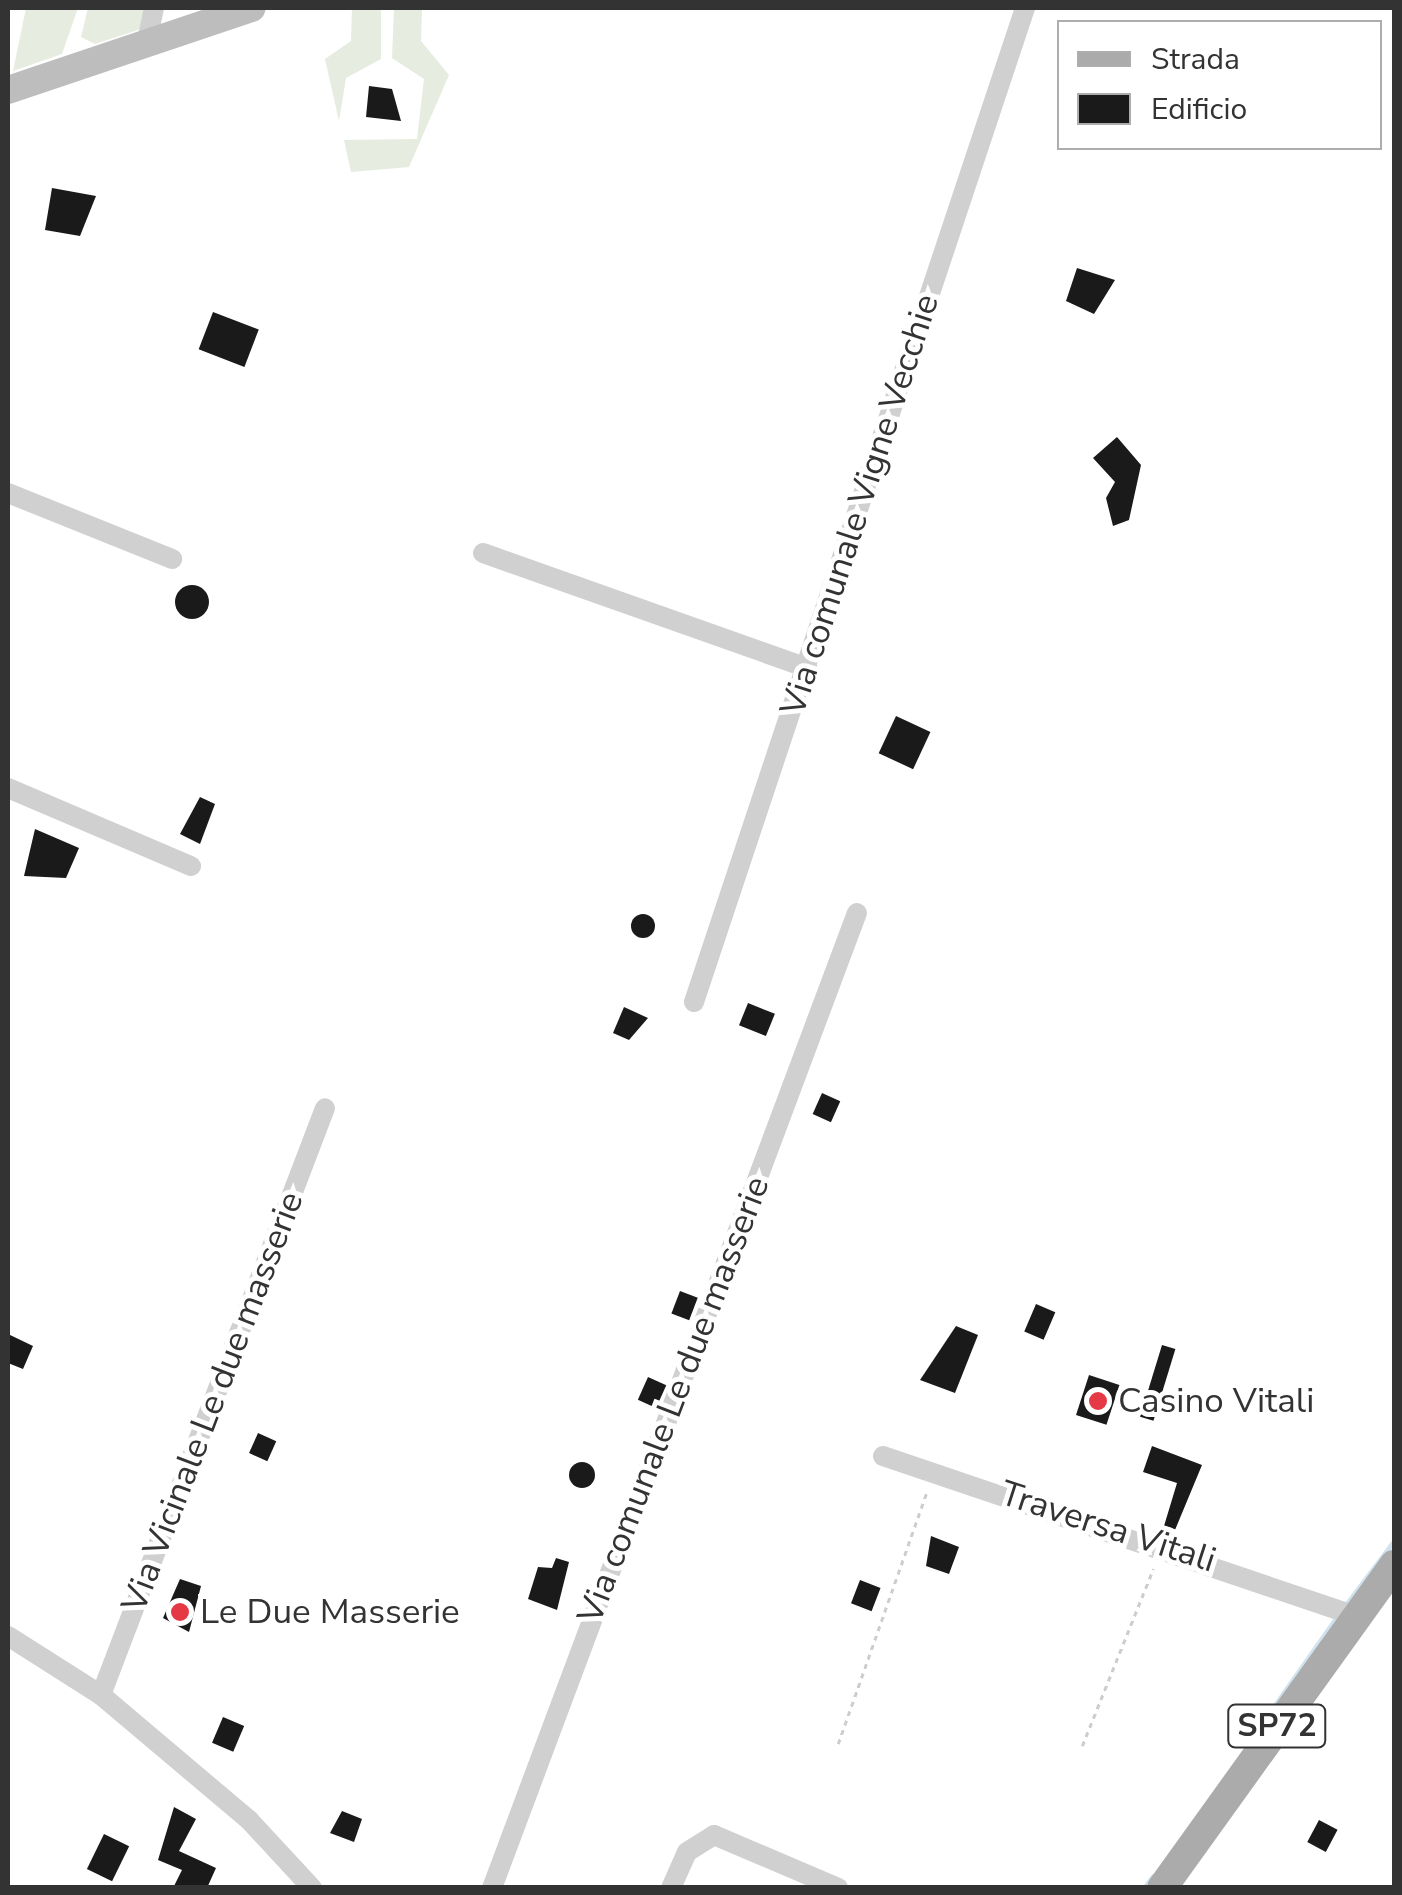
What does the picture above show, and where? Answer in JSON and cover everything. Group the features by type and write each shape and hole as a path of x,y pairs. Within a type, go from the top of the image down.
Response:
{"main road":[{"path":"8,90 252,8"},
{"name":"SP72","path":"1162,1888 1343,1609 1394,1565"}],"street":[{"path":"147,41 154,8"},
{"name":"Via comunale Vigne Vecchie","path":"694,1002 1025,8"},
{"path":"8,493 172,559"},
{"path":"483,553 807,668"},
{"path":"8,788 190,866"},
{"name":"Via comunale Le due masserie","path":"492,1888 856,913"},
{"name":"Via Vicinale Le due masserie","path":"101,1695 326,1108"},
{"name":"Traversa Vitali","path":"883,1456 1162,1544 1343,1609"},
{"path":"8,1636 101,1695 250,1820 312,1888"},
{"path":"670,1888 687,1852 714,1835 838,1888"}],"path":[{"path":"838,1744 934,1470"},
{"path":"1082,1746 1162,1544"}],"shaded area":[{"path":"26,8 78,8 62,54 13,71"},
{"path":"88,8 146,8 141,29 95,44 81,37"},
{"path":"352,8 381,8 381,59 346,78 339,121 325,59 351,41"},
{"path":"394,8 422,8 421,41 449,75 409,167 351,172 344,140 417,139 424,79 392,58"}],"building":[{"path":"369,86 392,89 401,121 366,117"},
{"path":"52,188 96,196 80,236 45,230"},
{"path":"1077,268 1115,280 1094,314 1066,301"},
{"path":"213,312 259,330 244,367 199,349"},
{"path":"1117,437 1141,465 1129,520 1113,526 1106,498 1115,482 1093,458"},
{"path":"192,585 204,590 209,602 204,614 192,619 180,614 175,602 180,590"},
{"path":"896,716 930,732 913,769 879,753"},
{"path":"200,797 215,804 200,844 180,834"},
{"path":"35,829 79,848 66,878 24,876"},
{"path":"643,914 655,926 643,938 631,926"},
{"path":"748,1003 775,1014 766,1036 739,1025"},
{"path":"624,1007 648,1018 629,1040 613,1033"},
{"path":"822,1093 840,1101 831,1122 813,1114"},
{"path":"680,1291 698,1298 689,1320 671,1313"},
{"path":"1036,1304 1055,1312 1044,1340 1024,1332"},
{"path":"956,1326 978,1335 955,1393 920,1380"},
{"path":"8,1334 33,1346 23,1369 8,1363"},
{"path":"1162,1345 1175,1349 1153,1421 1140,1417"},
{"name":"Casino Vitali","path":"1089,1375 1119,1385 1106,1425 1076,1415"},
{"path":"648,1377 666,1385 656,1408 638,1400"},
{"path":"258,1433 276,1441 267,1461 249,1453"},
{"path":"1152,1446 1202,1465 1175,1530 1164,1526 1177,1483 1143,1472"},
{"path":"582,1462 591,1466 595,1475 591,1484 582,1488 573,1484 569,1475 573,1466"},
{"path":"931,1536 959,1547 949,1574 926,1566"},
{"path":"556,1558 569,1562 557,1610 528,1599 538,1567 552,1568"},
{"name":"Le Due Masserie","path":"180,1579 201,1586 189,1632 163,1618"},
{"path":"860,1580 881,1588 872,1611 851,1603"},
{"path":"223,1717 244,1726 233,1752 212,1743"},
{"path":"174,1807 196,1819 179,1851 216,1868 207,1888 173,1888 182,1870 158,1860"},
{"path":"342,1811 362,1819 354,1842 330,1833"},
{"path":"1319,1820 1338,1830 1326,1852 1307,1842"},
{"path":"104,1834 129,1846 112,1881 87,1869"}],"waterway":[{"path":"1345,1606 1394,1541"},
{"path":"1273,1708 1338,1615"},
{"path":"1144,1888 1153,1876"}],"place":[{"name":"Casino Vitali","path":"1098,1401"},
{"name":"Le Due Masserie","path":"180,1612"}]}
